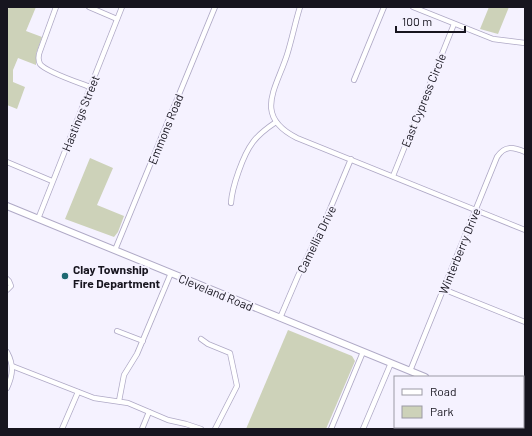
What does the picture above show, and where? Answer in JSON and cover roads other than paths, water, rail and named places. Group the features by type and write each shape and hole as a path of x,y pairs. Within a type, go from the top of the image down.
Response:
{"main road":[{"name":"Cleveland Road","path":"7,206 422,376"}],"street":[{"path":"56,7 38,60 48,70 90,87"},
{"path":"89,7 117,19"},
{"name":"Hastings Street","path":"38,219 122,7"},
{"name":"Emmons Road","path":"115,250 215,7"},
{"path":"300,7 290,45 271,97 272,114 276,122 289,134 525,230"},
{"path":"354,80 384,7"},
{"path":"413,7 493,39 525,43"},
{"name":"East Cypress Circle","path":"392,176 454,24"},
{"path":"231,203 234,185 249,148 258,136 276,122"},
{"name":"Winterberry Drive","path":"410,371 500,153 511,147 525,152"},
{"name":"Camellia Drive","path":"280,318 298,276 328,214 351,159"},
{"path":"7,162 52,181"},
{"path":"119,401 124,376 143,341 171,274"},
{"path":"7,279 11,286 7,290"},
{"path":"443,289 525,322"},
{"path":"117,331 143,341"},
{"path":"201,339 208,344 230,353 237,386 215,429"},
{"path":"7,352 12,366 12,376 7,388"},
{"path":"331,429 363,352"},
{"path":"363,429 391,363"},
{"path":"12,366 94,398 119,401 168,420 195,426 201,429"},
{"path":"62,429 78,392"},
{"path":"142,429 149,412"}],"place":[{"name":"Clay Township Fire Department","path":"65,276"}]}
